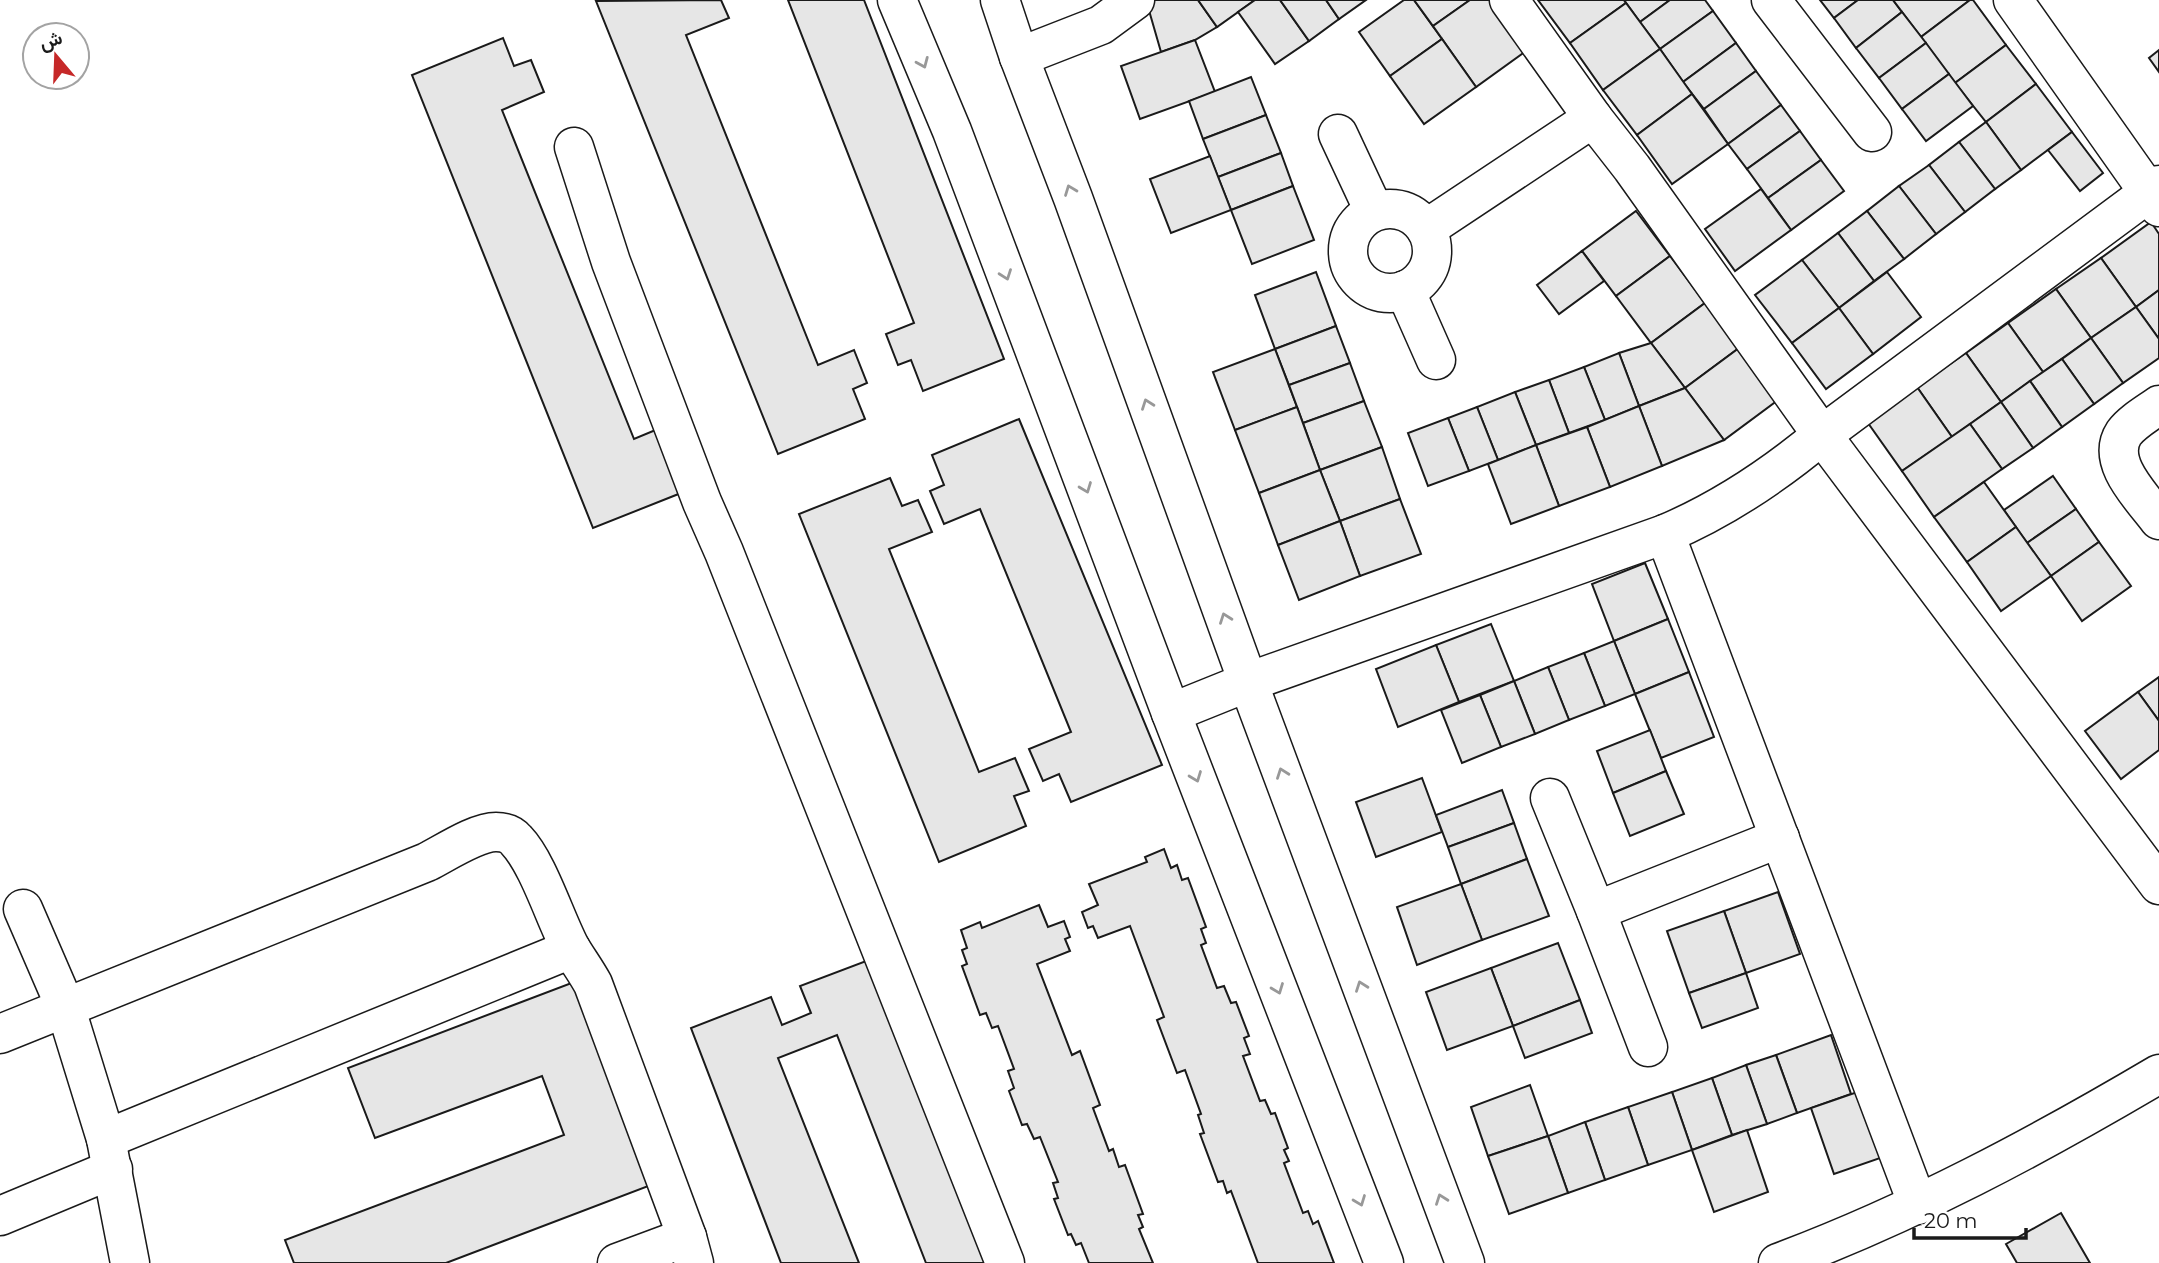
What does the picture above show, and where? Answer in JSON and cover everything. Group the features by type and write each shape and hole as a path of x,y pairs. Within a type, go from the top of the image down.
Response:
{"street":[{"path":"897,0 952,131 1171,713 1384,1263"},
{"path":"1000,0 1018,57 1073,198 1248,682 1465,1263"},
{"path":"1018,57 1101,25 1135,0"},
{"path":"1509,0 1822,435 2159,885"},
{"path":"1771,0 1872,132"},
{"path":"1171,713 1248,682 1665,534 1704,517 1754,487 2155,195 2013,0"},
{"path":"1426,229 1593,118"},
{"path":"1338,134 1374,212"},
{"path":"574,147 611,262 702,502 1005,1263"},
{"path":"1389,208 1416,218 1426,229 1432,257 1427,271 1418,283 1391,293 1376,291 1363,284 1353,273 1348,259 1348,245 1352,231 1362,219 1389,208"},
{"path":"1405,290 1436,360"},
{"path":"2159,405 2125,432 2118,455 2121,468 2159,520"},
{"path":"1665,534 1918,1205"},
{"path":"1550,799 1648,1047"},
{"path":"0,1034 427,862 477,836 496,832 509,834 528,856 571,949 593,984 690,1250 617,1263"},
{"path":"1596,911 1780,838"},
{"path":"23,909 65,1006 109,1154 130,1263"},
{"path":"0,1216 109,1154 571,949"},
{"path":"1788,1261 1918,1205 1979,1175 2159,1074"}],"building":[{"path":"721,0 729,18 686,35 818,365 854,350 867,383 853,389 865,419 778,454 596,1"},
{"path":"788,0 864,0 1004,359 923,391 911,360 898,365 886,334 914,323"},
{"path":"1146,0 1198,0 1217,27 1195,40 1161,52"},
{"path":"1198,0 1255,0 1217,27"},
{"path":"1255,0 1280,0 1309,41 1275,64 1238,12"},
{"path":"1280,0 1326,0 1339,19 1309,41"},
{"path":"1326,0 1366,0 1339,19"},
{"path":"1404,0 1414,0 1442,39 1390,76 1359,32"},
{"path":"1414,0 1470,0 1433,26"},
{"path":"1470,0 1490,0 1526,51 1476,87 1433,26"},
{"path":"1538,0 1624,0 1626,3 1570,43"},
{"path":"1624,0 1670,0 1640,22"},
{"path":"1670,0 1705,0 1713,11 1660,49 1640,22"},
{"path":"1820,0 1858,0 1834,18"},
{"path":"1858,0 1893,0 1902,12 1856,48 1834,18"},
{"path":"1893,0 1970,0 1921,37"},
{"path":"1973,0 2006,45 1955,83 1921,37"},
{"path":"1626,3 1660,49 1603,90 1570,43"},
{"path":"1713,11 1736,43 1683,82 1660,49"},
{"path":"1902,12 1926,43 1879,78 1856,48"},
{"path":"503,38 514,66 531,60 544,92 502,110 634,439 670,424 681,493 593,528 412,75"},
{"path":"1442,39 1476,87 1424,124 1390,76"},
{"path":"1195,40 1215,92 1140,119 1121,66"},
{"path":"1736,43 1756,71 1704,109 1683,82"},
{"path":"1926,43 1949,74 1902,109 1879,78"},
{"path":"2006,45 2036,84 1986,122 1955,83"},
{"path":"1660,49 1692,94 1637,135 1603,90"},
{"path":"2159,50 2159,72 2149,58"},
{"path":"1756,71 1781,105 1728,144 1704,109"},
{"path":"1949,74 1973,106 1926,141 1902,109"},
{"path":"1251,77 1266,115 1203,139 1189,101"},
{"path":"2036,84 2072,132 2021,170 1986,122"},
{"path":"1692,94 1728,144 1672,184 1637,135"},
{"path":"1781,105 1800,131 1747,169 1728,144"},
{"path":"1266,115 1281,153 1218,177 1203,139"},
{"path":"1986,122 2021,170 1995,189 1959,142"},
{"path":"1800,131 1821,160 1768,198 1747,169"},
{"path":"2072,132 2103,173 2080,191 2048,150"},
{"path":"1959,142 1995,189 1965,212 1929,165"},
{"path":"1281,153 1293,186 1231,210 1218,177"},
{"path":"1210,156 1231,210 1171,233 1150,179"},
{"path":"1821,160 1844,191 1791,230 1768,198"},
{"path":"1929,165 1965,212 1936,234 1899,186"},
{"path":"1293,186 1314,240 1252,264 1231,210"},
{"path":"1899,186 1936,234 1904,259 1867,211"},
{"path":"1761,189 1791,230 1735,271 1705,229"},
{"path":"1636,211 1670,256 1616,296 1582,251"},
{"path":"1867,211 1904,259 1874,281 1838,233"},
{"path":"2151,222 2159,234 2159,290 2136,307 2101,258"},
{"path":"1838,233 1874,281 1839,308 1802,260"},
{"path":"1582,251 1604,281 1559,314 1537,285"},
{"path":"1670,256 1705,303 1651,343 1616,296"},
{"path":"2101,258 2136,307 2091,338 2056,289"},
{"path":"1802,260 1839,308 1792,343 1755,295"},
{"path":"1316,272 1336,326 1275,349 1255,295"},
{"path":"1887,272 1921,317 1873,354 1839,308"},
{"path":"2056,289 2091,338 2043,372 2008,323"},
{"path":"2159,290 2159,339 2136,307"},
{"path":"1705,303 1739,348 1685,388 1651,343"},
{"path":"2136,307 2159,339 2159,358 2123,383 2091,338"},
{"path":"1839,308 1873,354 1826,389 1792,343"},
{"path":"2008,323 2043,372 2001,402 1966,353"},
{"path":"1336,326 1350,363 1289,385 1275,349"},
{"path":"2091,338 2123,383 2094,404 2062,359"},
{"path":"1651,343 1685,388 1639,406 1619,353"},
{"path":"1739,348 1778,400 1724,440 1685,388"},
{"path":"1275,349 1297,407 1235,430 1213,372"},
{"path":"1619,353 1639,406 1605,420 1584,367"},
{"path":"1966,353 2001,402 1952,437 1917,387"},
{"path":"2062,359 2094,404 2062,427 2030,381"},
{"path":"1350,363 1364,401 1303,423 1289,385"},
{"path":"1584,367 1605,420 1569,433 1549,380"},
{"path":"1549,380 1569,433 1536,445 1515,392"},
{"path":"2030,381 2062,427 2033,448 2001,402"},
{"path":"1917,387 1952,437 1902,471 1868,423"},
{"path":"1685,388 1724,440 1662,466 1639,406"},
{"path":"1515,392 1536,445 1498,460 1477,407"},
{"path":"1364,401 1382,447 1320,470 1303,423"},
{"path":"2001,402 2033,448 2002,469 1970,424"},
{"path":"1639,406 1662,466 1610,487 1587,427"},
{"path":"1297,407 1320,470 1259,493 1235,430"},
{"path":"1477,407 1498,460 1469,471 1448,418"},
{"path":"1448,418 1469,471 1428,486 1408,433"},
{"path":"1019,419 1162,765 1071,802 1059,774 1043,781 1029,749 1071,732 980,509 944,524 930,491 944,485 932,455"},
{"path":"1970,424 2002,469 1934,517 1902,471"},
{"path":"1587,427 1610,487 1559,506 1536,445"},
{"path":"1536,445 1559,506 1511,524 1488,464"},
{"path":"1382,447 1400,499 1340,521 1320,470"},
{"path":"1320,470 1340,521 1278,545 1259,493"},
{"path":"2053,476 2076,509 2027,543 2004,510"},
{"path":"890,478 902,506 918,500 932,532 889,549 979,772 1015,758 1029,791 1014,796 1026,826 939,862 799,514"},
{"path":"1984,482 2016,527 1967,562 1934,517"},
{"path":"1400,499 1421,554 1360,576 1340,521"},
{"path":"2076,509 2099,542 2051,576 2027,543"},
{"path":"1340,521 1360,576 1299,600 1278,545"},
{"path":"2016,527 2051,576 2001,611 1967,562"},
{"path":"2099,542 2131,586 2082,621 2051,576"},
{"path":"1645,563 1668,619 1614,641 1592,584"},
{"path":"1668,619 1689,672 1635,694 1614,641"},
{"path":"1491,624 1514,681 1459,702 1436,645"},
{"path":"1614,641 1635,694 1605,706 1584,653"},
{"path":"1436,645 1459,702 1398,727 1376,669"},
{"path":"1584,653 1605,706 1569,720 1548,667"},
{"path":"1548,667 1569,720 1535,734 1514,681"},
{"path":"1689,672 1714,737 1661,758 1635,694"},
{"path":"2159,677 2159,721 2138,692"},
{"path":"1514,681 1535,734 1501,747 1480,695"},
{"path":"2138,692 2159,721 2159,750 2121,779 2085,731"},
{"path":"1480,695 1501,747 1462,763 1441,710"},
{"path":"1650,730 1666,771 1613,793 1597,751"},
{"path":"1666,771 1684,814 1630,836 1613,793"},
{"path":"1422,778 1442,832 1376,857 1356,802"},
{"path":"1502,790 1514,823 1448,847 1436,815"},
{"path":"1514,823 1527,859 1461,884 1448,847"},
{"path":"1164,849 1171,868 1177,865 1182,880 1188,878 1206,927 1201,929 1206,943 1201,945 1217,988 1224,986 1231,1003 1236,1002 1249,1036 1244,1038 1250,1054 1243,1056 1260,1101 1265,1100 1271,1114 1275,1113 1288,1148 1284,1150 1289,1161 1284,1163 1303,1213 1308,1211 1313,1224 1318,1221 1334,1263 1258,1263 1231,1191 1227,1193 1223,1181 1218,1182 1200,1134 1204,1133 1198,1115 1201,1114 1185,1070 1177,1073 1157,1020 1164,1017 1130,926 1098,938 1093,926 1088,928 1082,912 1098,905 1089,884 1147,862 1145,857"},
{"path":"1527,859 1549,916 1482,940 1461,884"},
{"path":"1461,884 1482,940 1417,965 1397,907"},
{"path":"1778,892 1800,954 1746,973 1724,911"},
{"path":"1039,905 1048,927 1064,921 1070,937 1065,939 1070,951 1037,964 1072,1055 1080,1051 1100,1105 1093,1108 1109,1151 1113,1149 1119,1167 1125,1165 1143,1214 1138,1215 1143,1227 1139,1229 1153,1263 1089,1263 1081,1243 1076,1245 1071,1234 1068,1235 1054,1199 1058,1198 1053,1183 1058,1182 1040,1137 1034,1139 1027,1124 1022,1125 1009,1091 1014,1088 1008,1071 1014,1069 998,1026 992,1028 986,1013 980,1015 962,966 967,964 962,950 967,948 961,930 980,922 982,928"},
{"path":"1724,911 1746,973 1689,993 1667,931"},
{"path":"1558,943 1580,1000 1513,1026 1491,968"},
{"path":"882,955 1001,1263 926,1263 837,1035 778,1058 859,1263 781,1263 691,1028 771,997 782,1025 811,1013 800,986"},
{"path":"1491,968 1513,1026 1447,1050 1426,992"},
{"path":"1746,973 1758,1008 1702,1028 1689,993"},
{"path":"582,979 659,1182 446,1263 294,1263 285,1240 564,1135 542,1076 375,1138 348,1068"},
{"path":"1580,1000 1592,1033 1525,1058 1513,1026"},
{"path":"1831,1035 1851,1094 1797,1113 1776,1055"},
{"path":"1776,1055 1797,1113 1767,1124 1746,1065"},
{"path":"1746,1065 1767,1124 1732,1135 1712,1078"},
{"path":"1712,1078 1732,1135 1692,1150 1672,1092"},
{"path":"1530,1085 1548,1136 1488,1156 1471,1107"},
{"path":"1866,1089 1889,1155 1834,1174 1811,1108"},
{"path":"1672,1092 1692,1150 1648,1165 1628,1107"},
{"path":"1628,1107 1648,1165 1605,1180 1585,1122"},
{"path":"1585,1122 1605,1180 1568,1193 1548,1136"},
{"path":"1747,1130 1768,1192 1714,1212 1692,1150"},
{"path":"1548,1136 1568,1193 1509,1214 1488,1156"},
{"path":"2061,1213 2090,1263 2017,1263 2006,1244"}]}
